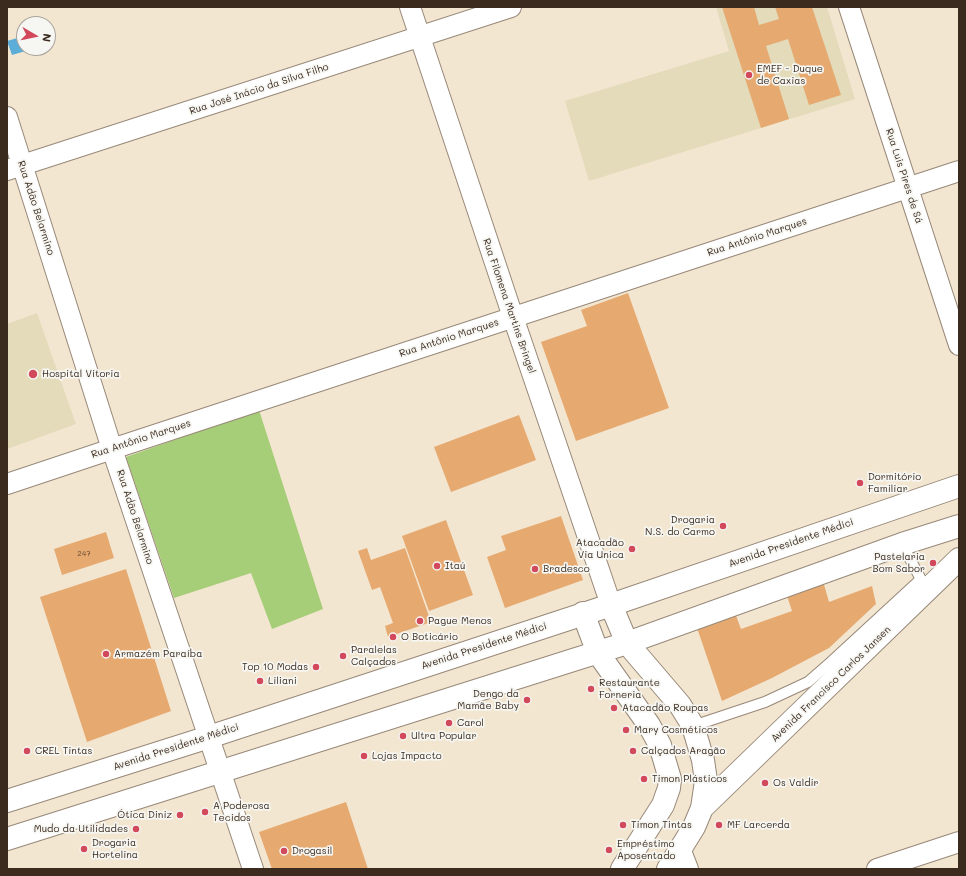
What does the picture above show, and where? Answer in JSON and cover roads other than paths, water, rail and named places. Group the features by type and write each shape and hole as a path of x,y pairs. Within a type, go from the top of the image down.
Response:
{"main road":[{"name":"Avenida Presidente Médici","path":"7,801 209,737 611,605 959,486"},
{"path":"7,839 627,643 902,544 959,526"},
{"name":"Avenida Francisco Carlos Jansen","path":"702,808 923,584 959,559"},
{"path":"611,605 627,643 680,705 693,726"},
{"path":"583,613 598,652 649,725 660,745 670,779 669,788 663,805 622,869"},
{"name":"Avenida Francisco Carlos Jansen","path":"668,869 684,860 694,827 702,808 706,781 703,760 693,726"}],"street":[{"name":"Rua Filomena Martins Bringel","path":"410,7 611,605"},
{"name":"Rua José Inácio da Silva Filho","path":"14,167 511,7"},
{"name":"Rua Luis Pires de Sá","path":"849,7 959,345"},
{"name":"Rua Adão Belarmino","path":"7,117 14,167 112,449 253,869"},
{"name":"Rua Antônio Marques","path":"7,484 959,170"},
{"path":"877,869 959,842"}],"lane":[{"path":"693,726 764,702 808,682 923,584 902,544"}],"water":[{"path":"16,38 16,54 12,55 7,41"}],"place":[{"name":"EMEF - Duque de Caxias","path":"749,75"},
{"name":"Hospital Vitoria","path":"33,374"},
{"name":"Dormitório Familiar","path":"860,483"},
{"name":"Drogaria N.S. do Carmo","path":"723,526"},
{"name":"Atacadão Via Unica","path":"632,549"},
{"name":"Pastelaria Bom Sabor","path":"933,563"},
{"name":"Itaú","path":"437,566"},
{"name":"Bradesco","path":"535,569"},
{"name":"Pague Menos","path":"420,621"},
{"name":"O Boticário","path":"393,637"},
{"name":"Armazém Paraíba","path":"106,654"},
{"name":"Paralelas Calçados","path":"343,656"},
{"name":"Top 10 Modas","path":"316,667"},
{"name":"Liliani","path":"260,681"},
{"name":"Restaurante Forneria","path":"591,689"},
{"name":"Dengo da Mamãe Baby","path":"527,700"},
{"name":"Atacadão Roupas","path":"614,708"},
{"name":"Carol","path":"449,723"},
{"name":"Mary Cosméticos","path":"626,730"},
{"name":"Ultra Popular","path":"403,736"},
{"name":"CREL Tintas","path":"27,751"},
{"name":"Calçados Aragão","path":"633,751"},
{"name":"Lojas Impacto","path":"364,756"},
{"name":"Timon Plásticos","path":"644,779"},
{"name":"Os Valdir","path":"765,783"},
{"name":"A Poderosa Tecidos","path":"205,812"},
{"name":"Ótica Diniz","path":"180,815"},
{"name":"Timon Tintas","path":"623,825"},
{"name":"MF Larcerda","path":"719,825"},
{"name":"Mudo da Utilidades","path":"136,829"},
{"name":"Drogaria Hortelina","path":"84,849"},
{"name":"Empréstimo Aposentado","path":"609,850"},
{"name":"Drogasil","path":"284,851"}]}
